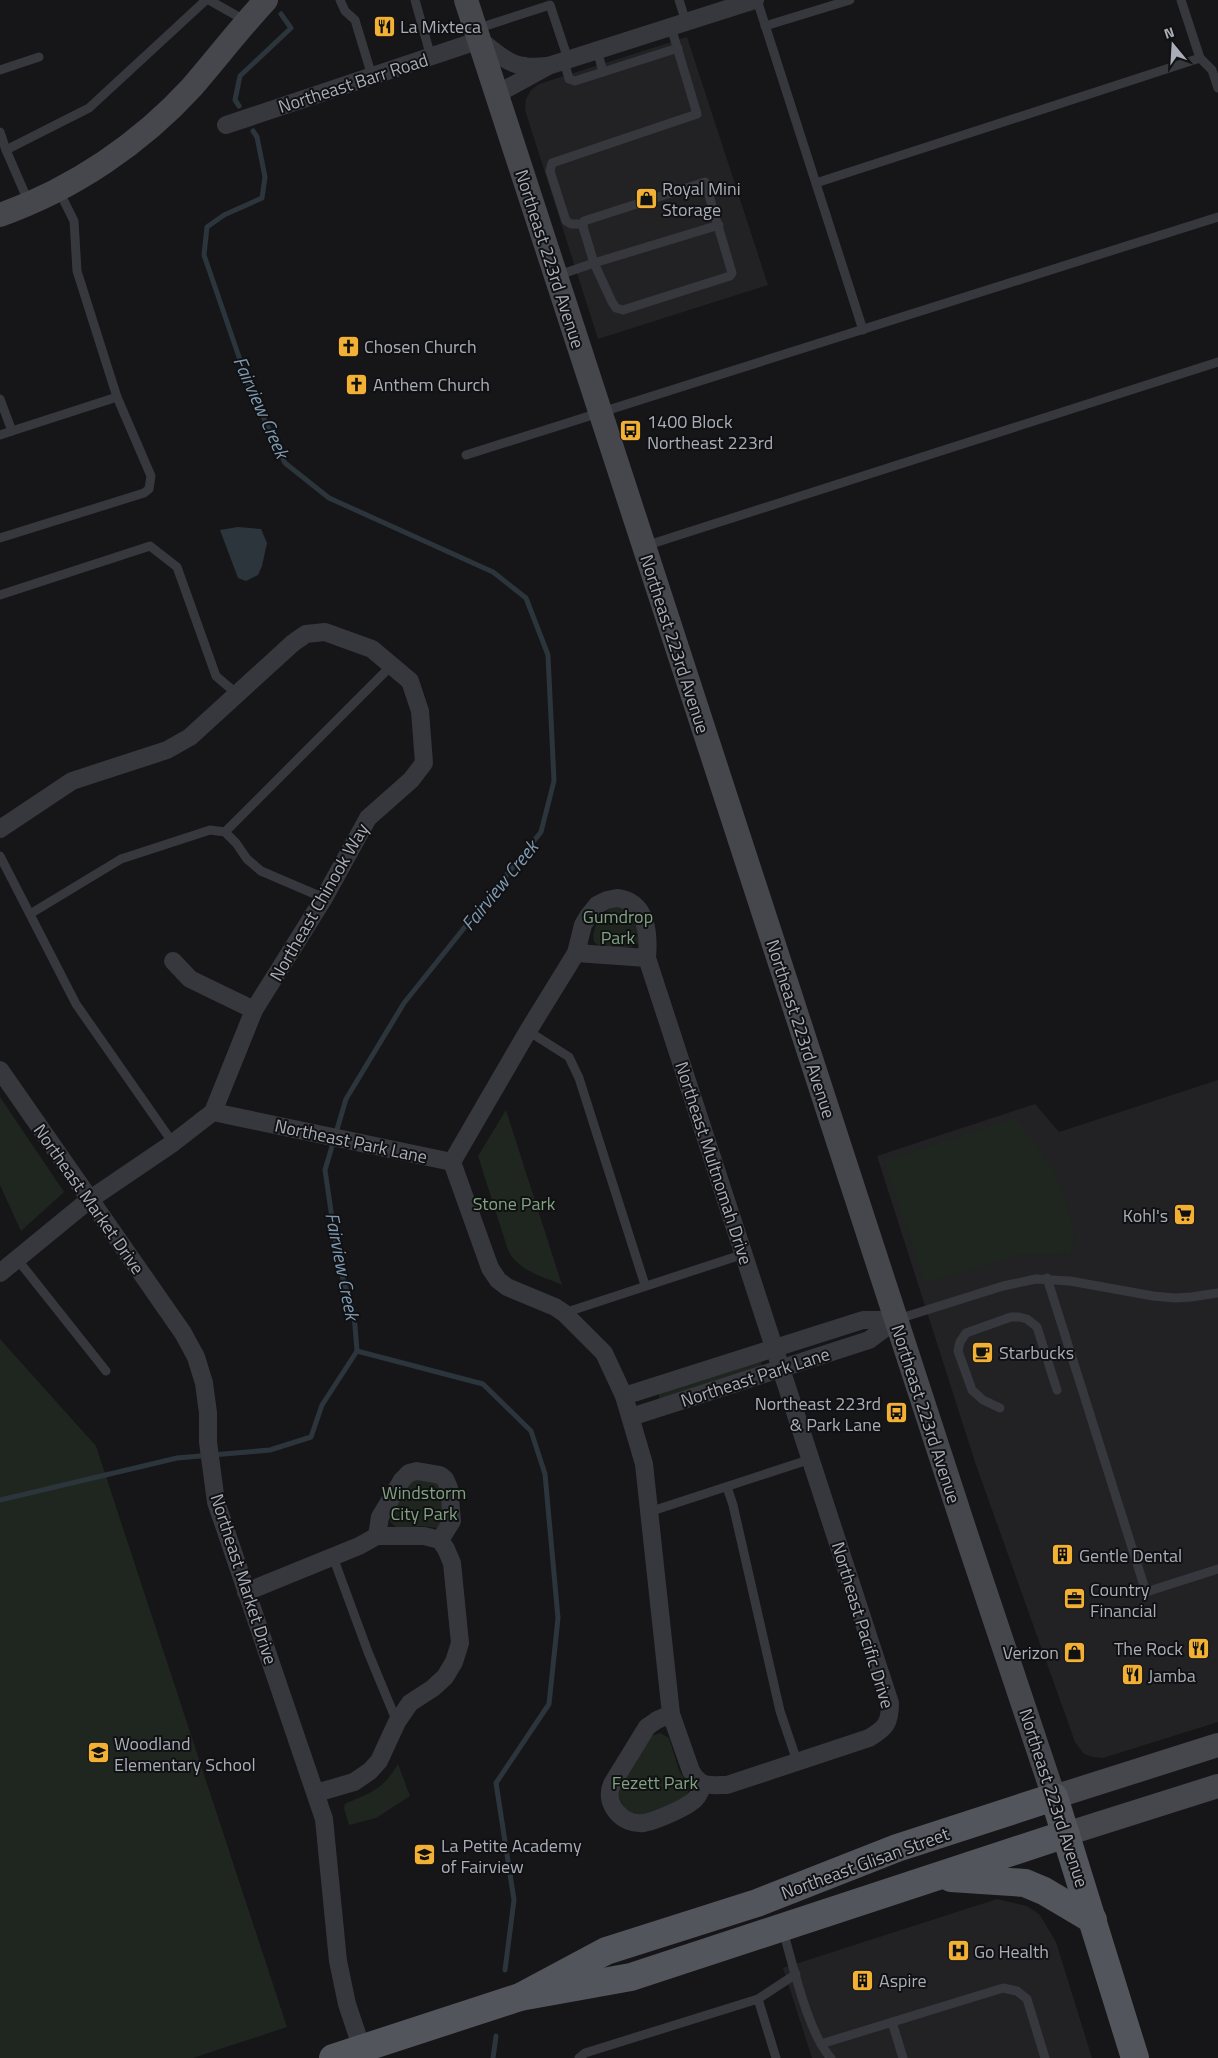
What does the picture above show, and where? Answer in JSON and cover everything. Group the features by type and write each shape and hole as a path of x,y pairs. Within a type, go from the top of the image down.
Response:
{"main road":[{"path":"0,215 30,204 58,190 108,160 162,116 191,88 246,21 266,0"},
{"name":"Northeast 223rd Avenue","path":"466,0 896,1320 1054,1797 1135,2058"},
{"name":"Northeast Glisan Street","path":"332,2058 364,2055 520,1997 606,1951 757,1903 896,1848 1218,1745"},
{"name":"Northeast Glisan Street","path":"520,1997 631,1977 781,1926 1218,1786"},
{"path":"932,1877 1013,1880 1025,1883 1044,1891 1093,1920"}],"street":[{"path":"496,94 560,62 756,0"},
{"name":"Northeast Barr Road","path":"226,125 431,57 478,35"},
{"path":"478,35 500,56 516,64 524,66 560,62"},
{"name":"Northeast Chinook Way","path":"0,829 72,781 168,750 190,737 293,643 306,634 325,632 372,649 410,681 420,711 424,763 411,780 368,818 324,898 254,1010 214,1112"},
{"name":"Northeast Multnomah Drive","path":"452,1162 576,953 583,925 589,914 597,905 607,900 617,898 630,901 639,909 649,941 647,958 782,1367"},
{"path":"576,953 647,958"},
{"path":"173,960 190,979 254,1010"},
{"name":"Northeast Market Drive","path":"0,1070 183,1333 196,1357 204,1383 208,1413 208,1442 216,1502 324,1819 338,1960 347,2004 364,2055"},
{"path":"0,1273 90,1200 173,1143 214,1112"},
{"name":"Northeast Park Lane","path":"214,1112 452,1162 490,1268 498,1280 507,1287 555,1307 564,1313 604,1353 624,1396 631,1417 869,1340 896,1320"},
{"name":"Northeast Park Lane","path":"624,1396 863,1320 896,1320"},
{"name":"Northeast Pacific Drive","path":"703,1785 727,1785 869,1738 883,1730 890,1717 890,1703 782,1367"},
{"path":"631,1417 644,1464 671,1714 690,1771 695,1779 703,1785 696,1798 685,1807 644,1823 632,1822 614,1810 609,1801 609,1792 647,1727 656,1720 671,1714"},
{"path":"377,1536 380,1516 402,1480 409,1473 417,1471 440,1475 445,1479 449,1488 452,1521 440,1540"},
{"path":"246,1592 333,1557 377,1536 424,1536 440,1540 452,1562 460,1643 454,1662 445,1677 433,1688 410,1702 397,1722 379,1761 370,1771 354,1782 316,1793"}],"lane":[{"path":"6,150 89,108 207,0 246,21"},
{"path":"340,0 345,11 355,20 372,76"},
{"path":"415,0 431,57"},
{"path":"583,224 571,224 566,221 550,171 552,163 697,114 678,48 679,0"},
{"path":"756,0 863,330"},
{"path":"766,26 850,0"},
{"path":"1181,0 1200,58 1212,70 1218,88"},
{"path":"478,35 551,2 560,62 572,81 678,48"},
{"path":"597,50 603,72"},
{"path":"0,70 39,57"},
{"path":"816,183 1200,58"},
{"path":"0,132 10,161 30,204"},
{"path":"0,164 10,161"},
{"path":"701,182 706,184 733,270 730,276 623,310 616,308 594,263 583,224 587,219 701,182"},
{"path":"0,538 144,494 149,489 151,476 117,397 76,271 74,221 58,190"},
{"path":"466,455 1218,217"},
{"path":"555,276 719,225"},
{"path":"643,546 1218,362"},
{"path":"0,434 117,397"},
{"path":"0,399 12,431"},
{"path":"0,595 150,546 178,567 216,676 237,694"},
{"path":"225,832 392,665"},
{"path":"30,914 120,859 210,830 225,832 261,871 324,898"},
{"path":"0,856 76,1004 173,1143"},
{"path":"528,1031 569,1057 579,1078 645,1285"},
{"path":"564,1313 744,1254"},
{"path":"17,1258 106,1371"},
{"path":"1047,1278 1146,1592 1218,1569"},
{"name":"Northeast Park Lane","path":"896,1320 1017,1282 1047,1278 1168,1297 1192,1297 1218,1293"},
{"path":"1000,1408 983,1400 972,1390 958,1351 960,1342 966,1333 1011,1317 1027,1319 1036,1327 1057,1390"},
{"path":"650,1512 811,1459"},
{"path":"727,1486 780,1711 797,1761"},
{"path":"333,1557 368,1652 397,1722"},
{"path":"781,1926 804,2003 821,2044 831,2058"},
{"path":"579,2058 585,2053 758,1999 796,1974"},
{"path":"821,2044 1003,1988 1017,1991 1027,1998 1045,2058"},
{"path":"758,1999 776,2058"},
{"path":"892,2022 903,2058"}],"shaded area":[{"name":"Royal Mini Storage","path":"687,37 768,285 598,339 525,110 526,99 531,90 539,84"},
{"path":"238,527 261,529 267,543 258,575 246,581 238,578 220,530"},
{"path":"1218,1080 1218,1722 1103,1758 1093,1757 1084,1754 1075,1742 976,1465 877,1156 1035,1104 1059,1132"},
{"path":"997,1899 1027,1906 1040,1915 1056,1942 1092,2058 812,2058 783,1968"}],"green space":[{"name":"Gumdrop Park","path":"614,907 627,908 633,912 641,942 637,945 625,948 610,948 594,942 595,927 605,912"},
{"path":"0,1097 64,1192 21,1231 0,1185"},
{"name":"Stone Park","path":"506,1110 562,1285 524,1268 512,1257 508,1250 478,1156"},
{"path":"1015,1118 1044,1155 1054,1172 1064,1197 1075,1237 1070,1255 1023,1254 925,1283 884,1161"},
{"name":"Woodland Elementary School","path":"0,1339 96,1446 287,2027 193,2058 0,2058"},
{"path":"761,1362 762,1367 659,1400 659,1393"},
{"name":"Windstorm City Park","path":"413,1479 438,1480 448,1512 437,1528 422,1526 398,1529 390,1522 391,1512"},
{"name":"Fezett Park","path":"660,1733 669,1738 679,1770 689,1787 687,1797 656,1811 637,1815 629,1811 622,1804 617,1791 651,1736"},
{"path":"398,1764 410,1796 376,1818 349,1825 344,1808 345,1804 375,1790 387,1780"}],"waterway":[{"name":"Fairview Creek","path":"239,106 235,100 240,76 291,28 281,14"},
{"name":"Fairview Creek","path":"0,1500 177,1458 270,1450 311,1437 322,1405 357,1351 354,1314 339,1266 325,1170 346,1099 404,1003 541,832 554,781 548,655 526,598 493,572 329,498 285,463 250,389 204,255 207,227 224,215 262,198 265,177 257,137 253,131"},
{"path":"357,1351 483,1384 531,1431 545,1474 558,1618 549,1704 496,1783 514,1900 505,1970"},
{"path":"493,2058 496,2036"}],"place":[{"name":"La Mixteca","path":"384,26"},
{"name":"Royal Mini Storage","path":"646,198"},
{"name":"Chosen Church","path":"348,346"},
{"name":"Anthem Church","path":"357,384"},
{"name":"1400 Block Northeast 223rd","path":"631,431"},
{"name":"Kohl's","path":"1184,1215"},
{"name":"Starbucks","path":"983,1352"},
{"name":"Northeast 223rd & Park Lane","path":"897,1413"},
{"name":"Gentle Dental","path":"1063,1555"},
{"name":"Country Financial","path":"1074,1599"},
{"name":"The Rock","path":"1199,1648"},
{"name":"Verizon","path":"1075,1652"},
{"name":"Jamba","path":"1132,1675"},
{"name":"Woodland Elementary School","path":"98,1753"},
{"name":"La Petite Academy of Fairview","path":"425,1855"},
{"name":"Go Health","path":"958,1951"},
{"name":"Aspire","path":"863,1980"}]}
